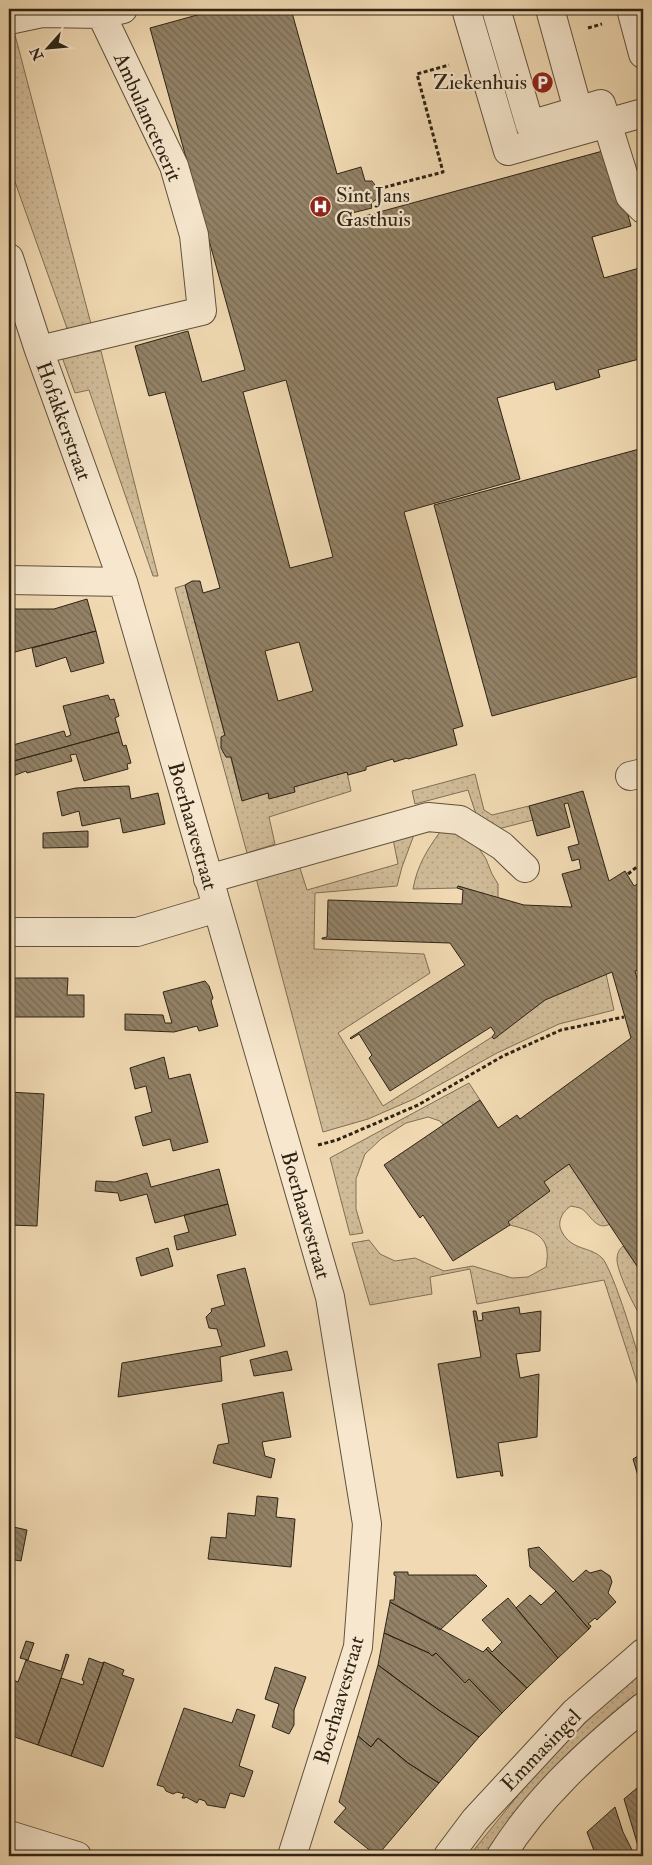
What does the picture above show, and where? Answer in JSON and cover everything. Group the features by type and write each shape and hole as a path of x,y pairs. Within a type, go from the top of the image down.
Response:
{"street":[{"path":"466,9 508,151 643,113"},
{"path":"496,9 530,124 601,104 630,196 643,210"},
{"path":"550,9 584,129"},
{"path":"630,9 643,54"},
{"path":"9,20 42,13 112,11"},
{"name":"Ambulancetoerit","path":"39,350 202,310 194,236 174,166 112,11"},
{"name":"Hofakkerstraat","path":"9,258 39,350 123,582"},
{"path":"9,580 123,582"},
{"name":"Boerhaavestraat","path":"123,582 330,1297 367,1524 358,1647 292,1856"},
{"path":"208,879 428,817 460,820 502,846 525,868"},
{"path":"9,932 137,932 217,908"},
{"name":"Emmasingel","path":"448,1856 475,1820 576,1712 643,1654"},
{"name":"Emmasingel","path":"501,1856 551,1790 602,1740 643,1707"},
{"path":"9,1835 77,1856"}],"path":[{"path":"378,189 443,172 417,74 480,57"},
{"path":"628,874 643,862"},
{"path":"288,1153 337,1140 418,1104 503,1056 561,1030 624,1017"}],"shaded area":[{"path":"15,35 91,324 68,331 9,165 9,37"},
{"path":"101,351 158,576 153,576 89,390 75,393 62,357"},
{"path":"185,585 242,800 347,772 351,791 269,817 275,844 247,853 175,588"},
{"path":"475,774 484,810 492,815 529,806 533,820 498,829 476,814 468,790 415,804 412,791"},
{"path":"415,832 397,886 315,893 314,949 424,954 430,973 338,1033 383,1106 493,1038 545,999 606,974 614,1010 559,1024 497,1053 414,1099 368,1119 323,1132 256,878 299,865 307,890 398,864 393,839"},
{"path":"440,832 458,833 474,841 486,859 498,884 498,899 458,886 457,888 413,889 423,859"},
{"path":"469,1083 480,1100 443,1125 440,1121 428,1117 406,1123 381,1139 365,1154 356,1179 356,1209 363,1233 350,1235 330,1158"},
{"path":"569,1164 610,1224 605,1226 597,1224 584,1210 571,1206 561,1217 560,1228 571,1242 597,1254 607,1265 638,1354 643,1378 643,1401 604,1280 477,1304 470,1269 430,1277 432,1294 370,1305 352,1243 369,1240 380,1254 395,1261 415,1258 444,1271 473,1266 512,1278 528,1277 546,1267 547,1248 540,1237 527,1230 510,1225 508,1222 543,1182"},
{"path":"623,1246 643,1274 643,1319 620,1273 617,1260 619,1250"},
{"path":"643,1668 643,1693 633,1701 488,1856 469,1856 527,1784 567,1740"}],"building":[{"path":"219,9 291,9 337,174 361,167 365,181 372,181 378,189 377,199 371,203 372,208 348,214 350,220 610,149 631,226 592,237 604,278 643,267 643,358 598,370 600,377 556,390 554,382 497,398 520,479 404,512 463,726 453,729 457,745 408,759 394,762 393,759 366,767 366,770 348,775 347,772 294,787 295,792 269,799 268,793 242,801 231,757 226,757 221,748 221,737 225,735 185,585 192,581 200,581 203,593 220,588 165,392 149,396 135,346 188,331 202,382 245,370 150,28","holes":["286,380 333,557 290,568 243,392","299,642 313,691 278,701 265,651"]},
{"path":"643,448 643,675 492,716 434,505"},
{"path":"87,599 96,631 11,653 9,609 54,609"},
{"path":"9,609 11,660 9,660"},
{"path":"96,631 104,663 71,672 66,657 36,667 32,648"},
{"path":"108,695 110,700 114,699 119,716 115,718 119,732 10,762 9,746 64,731 66,737 71,735 63,706"},
{"path":"119,732 123,746 126,745 131,763 127,764 128,769 84,781 76,754 70,755 72,761 27,773 26,771 13,776 10,762"},
{"path":"129,786 131,799 158,793 165,824 123,833 120,818 82,826 79,811 62,816 57,792 76,788"},
{"path":"583,791 609,881 625,871 634,886 643,881 643,968 635,971 643,999 643,1275 569,1164 544,1182 550,1191 508,1222 510,1225 453,1261 423,1215 420,1218 384,1165 480,1100 498,1128 517,1115 520,1119 631,1038 612,972 545,1000 494,1039 492,1037 495,1033 491,1027 390,1091 369,1058 372,1055 359,1034 350,1038 465,965 450,943 322,939 327,937 328,900 462,904 463,890 457,888 458,886 524,905 572,907 562,874 581,869 579,859 572,861 568,847 579,844 568,803 564,804 570,827 537,836 529,806"},
{"path":"88,831 88,847 43,848 43,833"},
{"path":"9,978 68,978 67,995 84,995 84,1017 9,1017"},
{"path":"205,981 213,998 211,1001 218,1026 199,1031 197,1026 174,1032 125,1030 125,1014 163,1015 165,1023 172,1023 163,992"},
{"path":"164,1057 169,1079 190,1074 208,1142 173,1151 170,1139 143,1146 135,1117 152,1112 146,1086 135,1089 130,1068"},
{"path":"9,1092 44,1094 37,1226 9,1225"},
{"path":"219,1169 228,1204 155,1223 147,1194 120,1201 118,1193 95,1191 96,1181 115,1182 147,1173 151,1187"},
{"path":"228,1204 236,1235 177,1250 174,1236 189,1232 184,1215"},
{"path":"168,1248 173,1266 141,1276 136,1258"},
{"path":"245,1268 265,1346 220,1357 222,1381 118,1397 122,1363 222,1346 217,1329 209,1328 206,1317 212,1311 211,1309 225,1305 217,1275"},
{"path":"519,1307 520,1314 541,1311 540,1351 516,1354 520,1378 539,1374 537,1437 498,1443 503,1476 501,1476 500,1471 457,1478 438,1364 481,1357 473,1311 476,1311 478,1321 483,1320 482,1313"},
{"path":"287,1351 292,1370 254,1376 250,1360"},
{"path":"283,1392 291,1437 262,1442 265,1456 275,1459 271,1478 213,1463 218,1445 229,1443 222,1404"},
{"path":"643,1453 643,1493 633,1459"},
{"path":"257,1496 278,1498 276,1517 295,1519 291,1567 208,1559 211,1537 226,1538 228,1513 255,1516"},
{"path":"9,1526 27,1530 21,1561 9,1559"},
{"path":"539,1547 573,1582 586,1570 590,1573 601,1570 610,1576 612,1582 608,1593 616,1602 597,1620 595,1618 588,1624 591,1626 589,1629 556,1591 530,1567 528,1549"},
{"path":"394,1572 408,1572 408,1575 476,1575 487,1586 440,1630 390,1602 390,1600 394,1600 396,1576"},
{"path":"556,1591 589,1629 558,1658 516,1608 530,1595 541,1605"},
{"path":"508,1598 558,1658 527,1688 486,1649 488,1647 492,1652 502,1642 482,1620"},
{"path":"390,1602 483,1652 486,1649 527,1688 502,1713 469,1679 465,1683 436,1653 432,1656 384,1633"},
{"path":"384,1633 432,1656 436,1653 465,1683 469,1679 502,1713 479,1737 440,1711 378,1665"},
{"path":"26,1641 34,1643 28,1660 20,1658"},
{"path":"66,1654 69,1655 38,1745 9,1735 9,1712 11,1706 9,1706 9,1692 13,1680 18,1682 26,1660 61,1671"},
{"path":"89,1658 104,1662 71,1756 38,1745 61,1678 83,1685 84,1681 82,1680"},
{"path":"104,1662 124,1670 122,1675 134,1679 103,1767 71,1756"},
{"path":"378,1665 479,1737 439,1783 408,1763 378,1738 371,1747 358,1736"},
{"path":"275,1667 306,1677 294,1710 294,1725 289,1734 272,1727 279,1704 265,1699"},
{"path":"184,1708 232,1723 237,1709 255,1715 239,1766 253,1771 244,1797 230,1793 225,1808 207,1805 205,1801 199,1799 197,1803 186,1797 182,1798 184,1794 177,1792 173,1794 166,1791 164,1787 157,1785"},
{"path":"358,1736 371,1747 378,1738 408,1763 439,1783 377,1856 334,1822 346,1808 339,1802"},
{"path":"643,1783 643,1856 641,1856 624,1799"},
{"path":"615,1807 623,1832 635,1856 596,1856 587,1832"}],"place":[{"name":"Ziekenhuis","path":"543,82"},
{"name":"Sint Jans Gasthuis","path":"320,207"}]}
